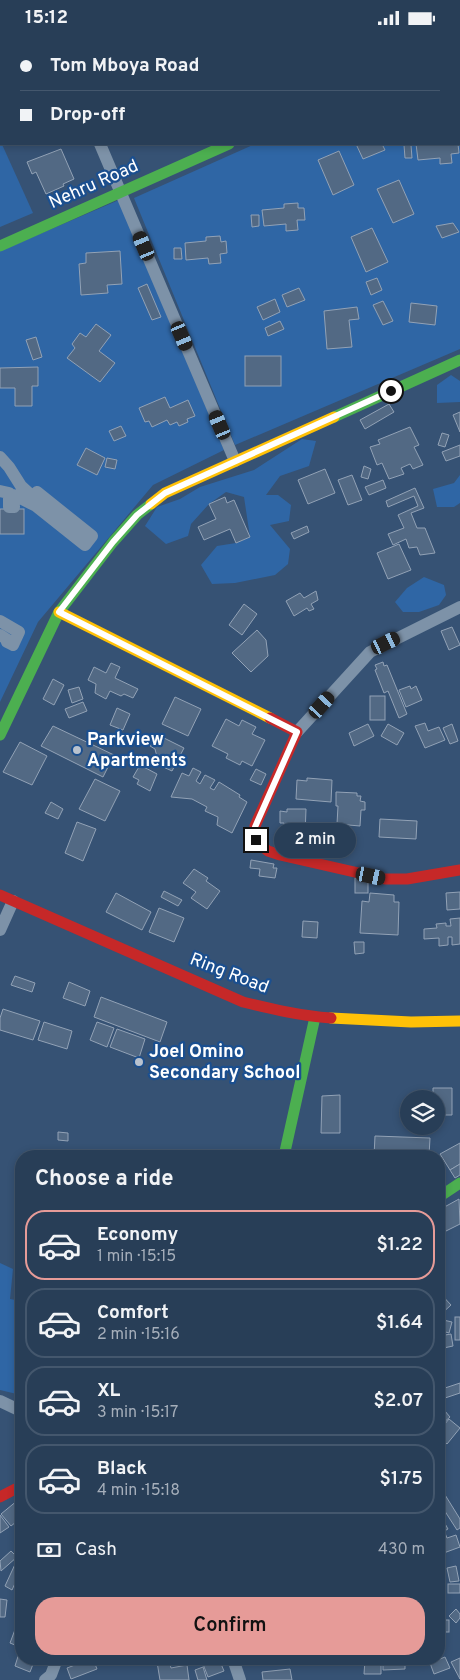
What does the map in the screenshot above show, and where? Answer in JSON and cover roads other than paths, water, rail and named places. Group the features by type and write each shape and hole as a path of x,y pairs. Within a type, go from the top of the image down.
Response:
{"street":[{"path":"100,145 236,461"},
{"name":"Nehru Road","path":"0,246 227,145"},
{"path":"0,735 59,612 113,542 137,515 165,493 460,360"},
{"path":"0,457 21,486 33,497 38,492 92,536 85,545 36,507 16,496 13,495 14,507 9,507 9,493 0,491"},
{"path":"460,607 370,652 297,732 255,827 256,840 264,849 280,855 385,879 407,879 460,870"},
{"path":"59,612 297,732"},
{"path":"0,621 19,632 13,645 7,642 8,639 0,635"},
{"name":"Ring Road","path":"0,895 243,1002 315,1017 411,1022 460,1021"},
{"path":"0,930 13,901"},
{"path":"285,1150 315,1017"},
{"path":"445,1193 460,1183"},
{"path":"0,1401 15,1408"},
{"path":"0,1497 15,1489"},
{"path":"45,1680 50,1675 54,1665"},
{"path":"235,1665 240,1680"}],"place":[{"name":"Parkview Apartments","path":"77,750"},
{"name":"Joel Omino Secondary School","path":"139,1062"}]}
